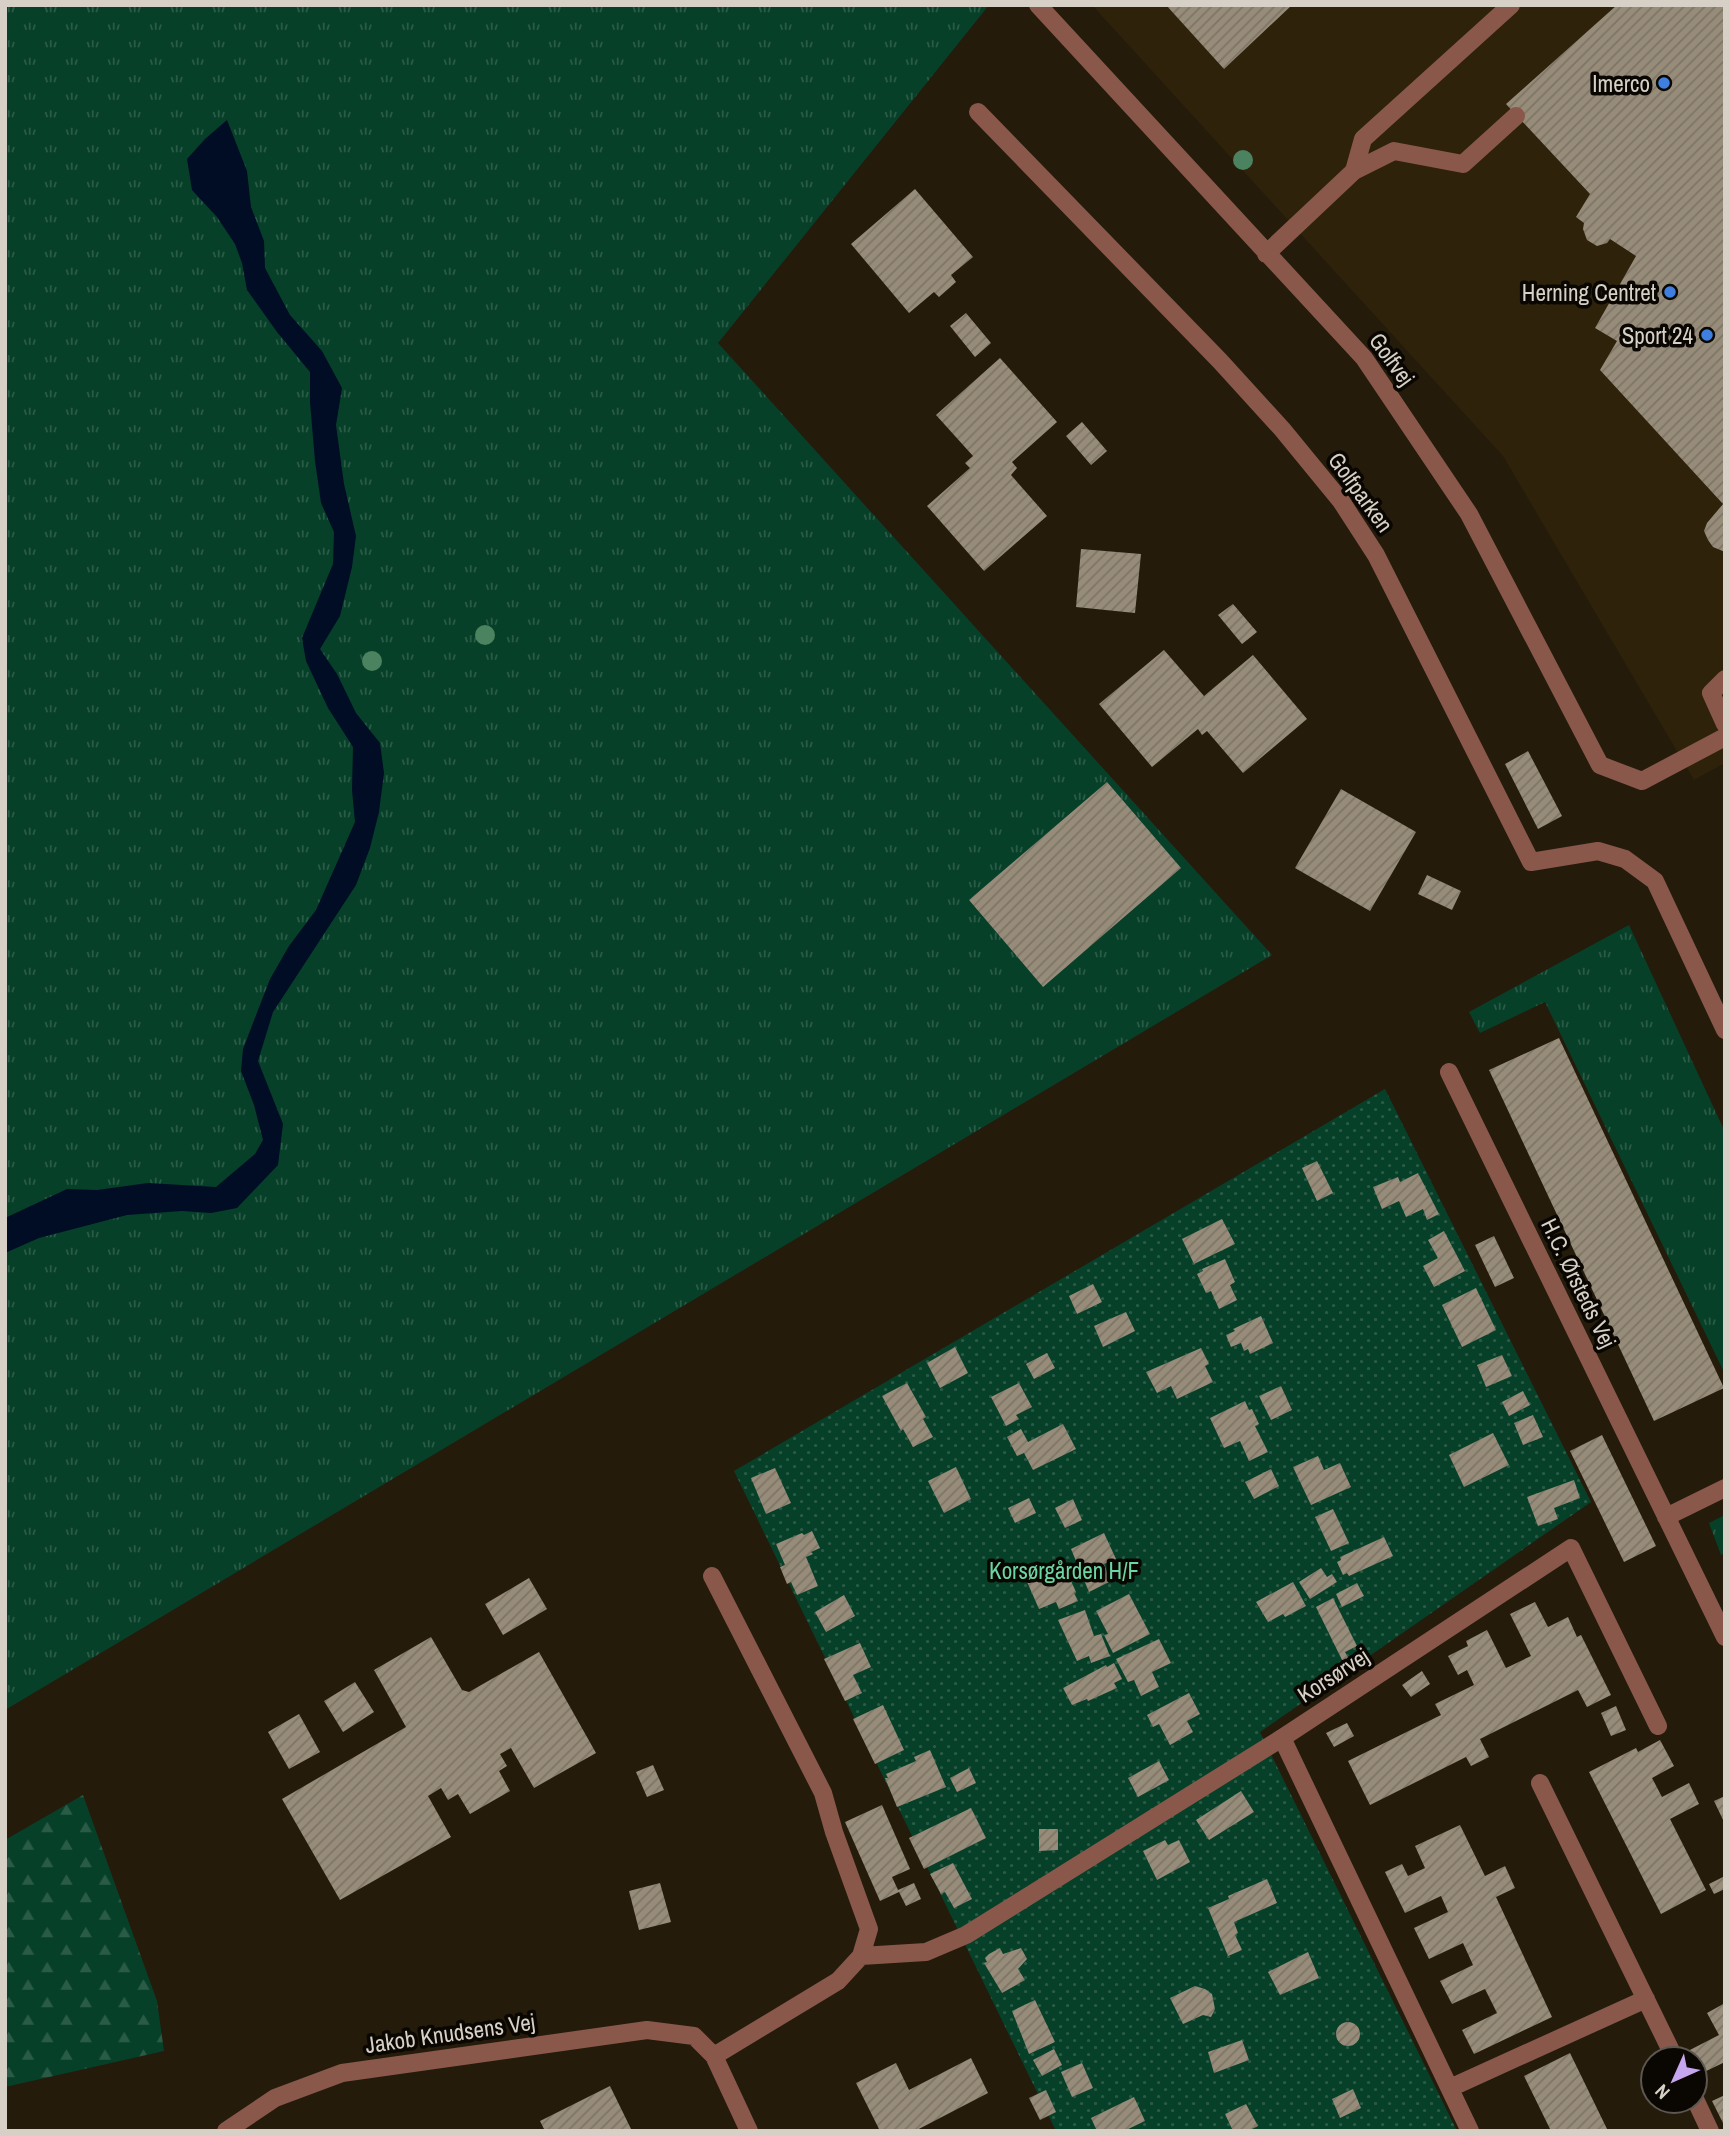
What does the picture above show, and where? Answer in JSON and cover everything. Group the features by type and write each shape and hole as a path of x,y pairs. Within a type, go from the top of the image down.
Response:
{"street":[{"name":"Golfvej","path":"1038,5 1364,358 1469,514 1600,765 1642,781 1725,737"},
{"path":"1354,171 1363,139 1511,5"},
{"name":"Golfparken","path":"978,112 1220,361 1282,429 1341,500 1376,555 1531,862 1598,851 1625,859 1655,881 1725,1030"},
{"path":"1266,254 1354,171 1394,150 1463,164 1516,116"},
{"path":"1725,679 1711,693 1725,724"},
{"name":"H.C. Ørsteds Vej","path":"1449,1072 1725,1637"},
{"path":"1666,1517 1725,1488"},
{"name":"Korsørvej","path":"1282,1738 1571,1548 1658,1726"},
{"path":"712,1576 823,1793 869,1929 861,1956 838,1981 714,2056 749,2131"},
{"path":"861,1956 926,1952 966,1935 1282,1738 1471,2131"},
{"path":"1540,1783 1668,2045"},
{"path":"1450,2088 1646,1999"},
{"name":"Jakob Knudsens Vej","path":"226,2131 275,2098 342,2073 646,2030 694,2036 714,2056"},
{"path":"1702,2115 1710,2131"}],"shaded area":[{"path":"1092,5 1725,5 1725,763 1694,780 1503,456"}],"green space":[{"path":"5,5 989,5 718,343 1272,955 5,1710"},
{"path":"1629,925 1725,1132 1725,1374 1545,1002 1480,1033 1469,1012"},
{"name":"Korsørgården H/F","path":"1385,1089 1591,1502 1260,1732 1457,2131 1056,2131 734,1471"},
{"path":"1725,1515 1725,1553 1721,1555 1709,1523"},
{"path":"83,1795 157,2001 164,2051 5,2087 5,1840"}],"water":[{"path":"227,120 247,171 251,207 264,241 265,268 290,315 322,351 342,388 336,425 344,484 356,536 352,567 340,616 320,649 337,674 356,713 380,743 384,773 379,812 370,848 356,885 273,1012 258,1061 283,1124 278,1165 237,1208 211,1213 182,1211 127,1215 39,1238 5,1253 5,1218 67,1189 97,1190 148,1183 216,1187 255,1154 263,1140 241,1071 243,1049 270,979 289,946 316,910 355,822 352,790 353,747 328,708 306,661 302,638 333,564 334,532 321,503 310,402 310,372 247,290 235,244 217,217 192,190 187,159"}],"building":[{"path":"1166,5 1292,5 1224,69"},
{"name":"Herning Centret","path":"1617,5 1725,5 1725,552 1713,547 1704,531 1707,523 1723,504 1600,370 1617,341 1595,328 1636,256 1610,239 1597,246 1587,240 1584,223 1576,217 1590,194 1506,104"},
{"path":"915,189 973,257 951,275 956,282 939,297 934,292 909,313 851,244"},
{"path":"966,313 991,343 975,357 950,326"},
{"path":"1000,358 1057,422 1012,462 1017,468 1011,475 1047,516 984,571 927,506 970,468 965,463 973,456 936,415"},
{"path":"1082,422 1107,451 1091,465 1066,436"},
{"path":"1081,549 1141,554 1135,613 1076,607"},
{"path":"1233,604 1257,632 1242,644 1218,615"},
{"path":"1164,650 1204,696 1253,655 1307,719 1243,773 1207,731 1202,735 1198,729 1152,767 1099,704"},
{"path":"1528,751 1562,816 1538,829 1505,764"},
{"path":"1107,782 1181,868 1043,987 969,900"},
{"path":"1341,789 1416,832 1370,911 1295,868"},
{"path":"1427,875 1461,891 1452,910 1418,894"},
{"path":"1559,1038 1724,1388 1654,1421 1489,1070"},
{"path":"1317,1161 1333,1193 1317,1201 1302,1168"},
{"path":"1418,1173 1439,1214 1427,1220 1423,1209 1406,1217 1399,1201 1382,1209 1373,1187 1398,1177 1400,1182"},
{"path":"1222,1219 1235,1244 1194,1264 1182,1239"},
{"path":"1444,1231 1465,1271 1434,1287 1423,1266 1438,1258 1428,1240"},
{"path":"1494,1236 1514,1278 1495,1287 1475,1245"},
{"path":"1225,1259 1235,1282 1230,1285 1237,1300 1219,1309 1211,1291 1206,1293 1197,1274"},
{"path":"1093,1284 1102,1302 1077,1314 1069,1296"},
{"path":"1476,1288 1496,1330 1462,1347 1442,1305"},
{"path":"1126,1312 1135,1331 1103,1347 1094,1326"},
{"path":"1261,1316 1273,1343 1250,1354 1248,1349 1244,1351 1241,1343 1231,1347 1226,1335"},
{"path":"955,1347 968,1373 940,1388 927,1363"},
{"path":"1201,1348 1209,1364 1205,1366 1213,1382 1177,1399 1171,1386 1157,1393 1146,1372"},
{"path":"1047,1353 1055,1368 1034,1379 1026,1364"},
{"path":"1502,1355 1512,1376 1486,1387 1477,1365"},
{"path":"907,1383 926,1417 923,1419 933,1437 913,1447 882,1396"},
{"path":"1019,1383 1032,1407 1016,1415 1019,1419 1006,1426 991,1397"},
{"path":"1281,1386 1292,1410 1271,1420 1259,1396"},
{"path":"1523,1391 1530,1405 1509,1416 1502,1402"},
{"path":"1245,1401 1259,1424 1255,1426 1268,1452 1249,1461 1240,1441 1224,1448 1210,1418"},
{"path":"1533,1415 1543,1437 1523,1445 1514,1423"},
{"path":"1063,1424 1076,1449 1033,1470 1024,1453 1017,1456 1007,1437 1021,1429 1028,1442"},
{"path":"1493,1433 1509,1465 1464,1487 1449,1455"},
{"path":"1602,1435 1656,1546 1624,1562 1570,1451"},
{"path":"1318,1456 1324,1470 1340,1463 1351,1487 1311,1505 1293,1467"},
{"path":"956,1467 971,1499 944,1513 928,1481"},
{"path":"775,1468 791,1503 766,1514 751,1478"},
{"path":"1271,1469 1279,1486 1254,1499 1245,1482"},
{"path":"1574,1480 1580,1498 1554,1508 1558,1519 1538,1526 1527,1497"},
{"path":"1029,1498 1036,1513 1015,1523 1008,1508"},
{"path":"1073,1499 1082,1520 1065,1528 1055,1508"},
{"path":"1333,1509 1349,1543 1331,1551 1315,1517"},
{"path":"812,1531 820,1548 806,1557 818,1586 797,1595 791,1582 787,1584 780,1567 785,1565 776,1544"},
{"path":"1104,1533 1116,1559 1104,1564 1111,1581 1089,1592 1071,1549"},
{"path":"1384,1537 1393,1556 1349,1576 1347,1573 1343,1575 1337,1562 1341,1560 1340,1557"},
{"path":"1061,1559 1078,1601 1059,1609 1056,1602 1039,1609 1024,1575"},
{"path":"1321,1568 1327,1577 1332,1574 1337,1582 1310,1599 1299,1582"},
{"path":"529,1578 547,1609 503,1635 485,1604"},
{"path":"1293,1582 1306,1606 1268,1622 1256,1602"},
{"path":"1357,1583 1364,1596 1342,1607 1336,1594"},
{"path":"1129,1594 1150,1634 1113,1653 1104,1635 1108,1634 1096,1611"},
{"path":"844,1595 855,1616 826,1632 815,1612"},
{"path":"1333,1598 1357,1646 1345,1652 1349,1659 1343,1662 1316,1607"},
{"path":"1535,1602 1548,1627 1568,1617 1577,1637 1581,1635 1611,1695 1587,1707 1578,1690 1480,1739 1489,1757 1471,1766 1466,1757 1370,1805 1348,1761 1441,1715 1435,1704 1474,1685 1467,1670 1458,1675 1448,1656 1468,1646 1466,1641 1487,1630 1506,1668 1531,1656 1510,1614"},
{"path":"1085,1610 1094,1636 1101,1634 1110,1656 1091,1663 1089,1656 1077,1661 1058,1620"},
{"path":"431,1637 462,1690 469,1692 539,1652 596,1753 534,1788 511,1748 500,1754 507,1766 499,1771 510,1791 470,1814 458,1794 448,1800 441,1788 428,1796 451,1837 340,1900 282,1799 406,1727 374,1670"},
{"path":"1159,1639 1171,1663 1152,1672 1159,1687 1141,1696 1134,1680 1128,1682 1116,1659"},
{"path":"860,1643 871,1667 853,1675 862,1693 845,1701 824,1659"},
{"path":"1114,1663 1122,1679 1114,1683 1117,1688 1072,1705 1063,1688"},
{"path":"1422,1671 1430,1684 1411,1697 1402,1685"},
{"path":"355,1682 374,1712 343,1732 324,1701"},
{"path":"1189,1693 1200,1714 1187,1721 1193,1732 1170,1745 1159,1724 1153,1727 1147,1715"},
{"path":"883,1705 904,1750 875,1764 853,1719"},
{"path":"1616,1706 1626,1730 1611,1736 1601,1713"},
{"path":"299,1714 320,1752 289,1769 268,1732"},
{"path":"1347,1723 1354,1736 1334,1747 1326,1733"},
{"path":"1660,1740 1674,1766 1652,1778 1662,1797 1689,1783 1699,1804 1670,1819 1706,1890 1661,1914 1589,1772 1636,1748 1638,1752"},
{"path":"930,1750 946,1787 897,1807 885,1778 888,1778 886,1774 916,1761 914,1757"},
{"path":"1159,1761 1169,1780 1138,1797 1128,1778"},
{"path":"653,1765 664,1790 647,1797 636,1772"},
{"path":"969,1768 976,1783 957,1792 950,1778"},
{"path":"1241,1791 1254,1812 1209,1840 1196,1820"},
{"path":"1725,1796 1725,1824 1714,1801"},
{"path":"882,1805 910,1869 892,1877 898,1890 914,1883 921,1899 906,1906 899,1892 880,1901 845,1822"},
{"path":"971,1808 986,1838 924,1869 909,1838"},
{"path":"1460,1825 1485,1876 1505,1866 1515,1888 1496,1897 1552,2017 1474,2054 1462,2030 1497,2013 1485,1989 1452,2004 1440,1981 1473,1965 1463,1943 1429,1959 1414,1928 1448,1912 1441,1896 1405,1913 1385,1872 1402,1864 1408,1876 1425,1868 1415,1846"},
{"path":"1039,1829 1058,1829 1058,1850 1039,1851"},
{"path":"1165,1840 1168,1845 1179,1840 1190,1862 1157,1880 1143,1851"},
{"path":"953,1863 972,1899 954,1908 945,1892 941,1894 930,1874"},
{"path":"1725,1876 1725,1889 1714,1894 1709,1884"},
{"path":"1267,1879 1277,1903 1234,1922 1238,1933 1235,1935 1242,1950 1228,1956 1208,1908"},
{"path":"660,1883 671,1922 639,1930 629,1891"},
{"path":"1000,1948 1003,1954 1021,1948 1027,1959 1018,1969 1025,1980 1002,1993 984,1963 987,1962 985,1958 989,1954"},
{"path":"1308,1952 1319,1978 1280,1995 1268,1972"},
{"path":"1195,1986 1212,1994 1215,2009 1211,2017 1203,2015 1183,2024 1170,1998"},
{"path":"1035,2000 1055,2042 1029,2054 1012,2011"},
{"path":"1725,2003 1725,2062 1709,2070 1709,2045 1700,2045 1719,2035 1707,2013"},
{"path":"1348,2022 1357,2025 1360,2034 1357,2043 1348,2046 1339,2043 1336,2034 1339,2025"},
{"path":"1242,2040 1249,2060 1214,2073 1208,2052"},
{"path":"1054,2049 1062,2065 1042,2076 1033,2060"},
{"path":"1570,2053 1608,2131 1551,2131 1524,2076"},
{"path":"971,2058 988,2093 915,2131 880,2131 856,2083 896,2063 909,2090"},
{"path":"1082,2063 1093,2088 1072,2097 1061,2072"},
{"path":"610,2086 632,2131 545,2131 540,2121"},
{"path":"1353,2089 1361,2108 1340,2118 1332,2099"},
{"path":"1046,2090 1056,2112 1040,2120 1029,2098"},
{"path":"1725,2095 1725,2127 1712,2101"},
{"path":"1134,2097 1145,2121 1124,2131 1097,2131 1091,2118"},
{"path":"1246,2104 1258,2126 1248,2131 1233,2131 1225,2114"}],"place":[{"name":"Imerco","path":"1664,83"},
{"name":"Herning Centret","path":"1670,292"},
{"name":"Sport 24","path":"1707,335"}]}
